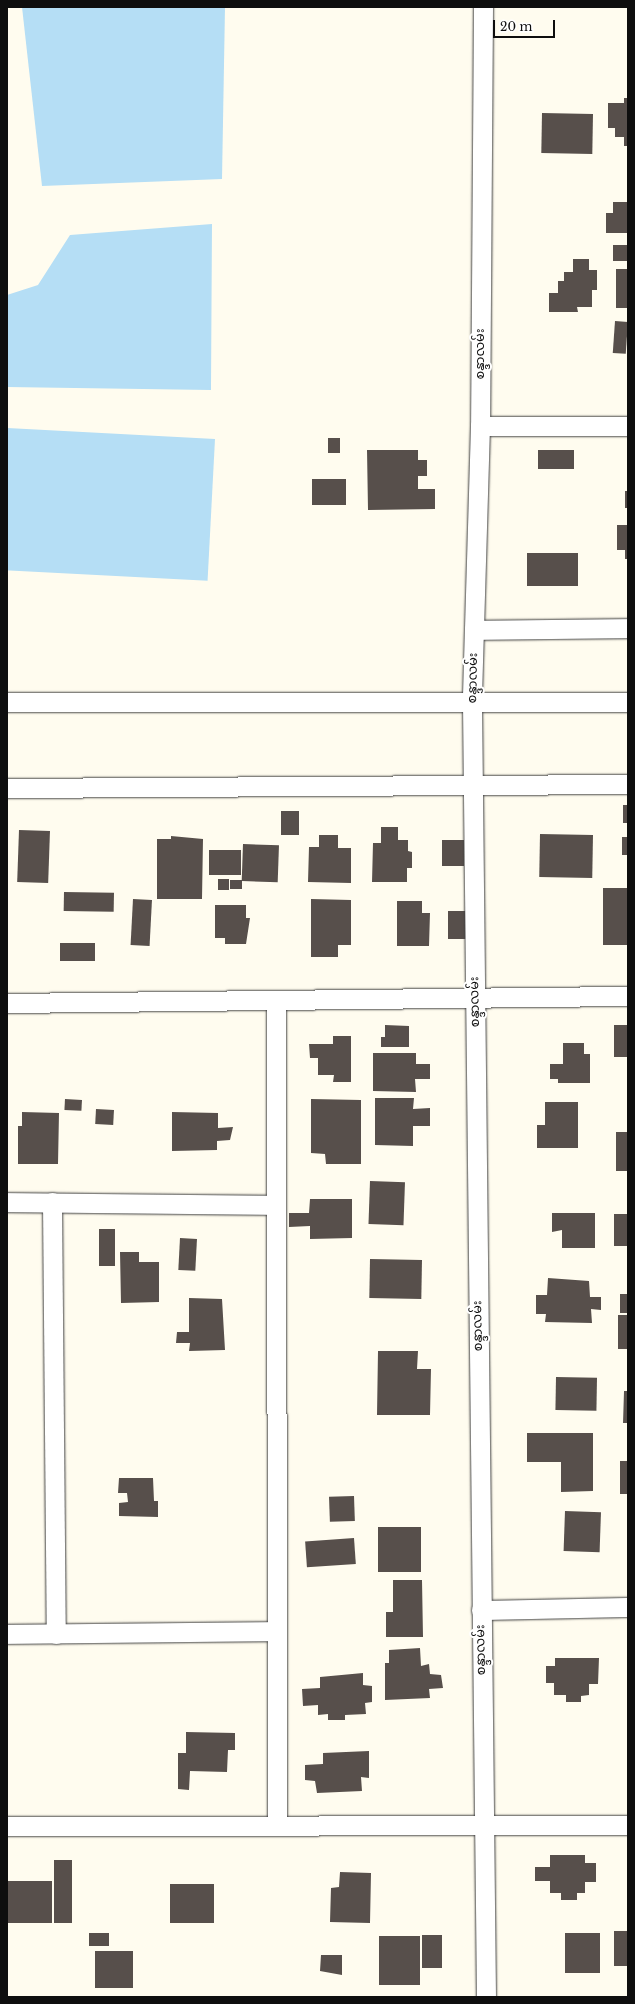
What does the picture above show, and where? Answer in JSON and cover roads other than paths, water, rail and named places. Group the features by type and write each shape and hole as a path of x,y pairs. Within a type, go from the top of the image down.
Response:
{"street":[{"name":"စန္ဒာလမ်း","path":"483,7 480,426 472,703 486,1997"},
{"path":"480,426 628,426"},
{"path":"474,630 628,628"},
{"path":"7,702 628,702"},
{"path":"7,788 628,784"},
{"path":"7,1003 628,996"},
{"path":"276,1000 277,1825"},
{"path":"7,1202 276,1205"},
{"path":"52,1202 56,1634"},
{"path":"481,1610 628,1607"},
{"path":"7,1634 276,1631"},
{"path":"7,1826 628,1824"}],"water":[{"path":"22,7 225,7 222,179 42,186"},
{"path":"212,224 211,390 7,387 7,295 38,285 70,235"},
{"path":"7,428 215,439 208,581 7,570"}]}
